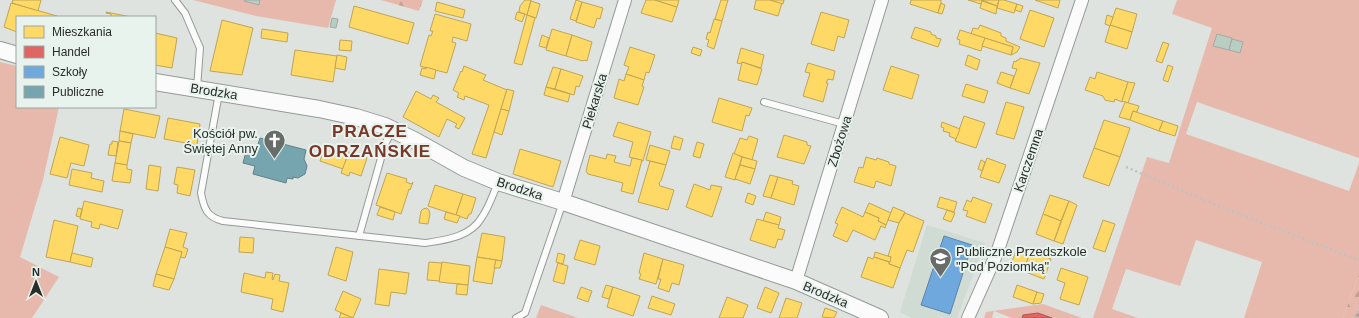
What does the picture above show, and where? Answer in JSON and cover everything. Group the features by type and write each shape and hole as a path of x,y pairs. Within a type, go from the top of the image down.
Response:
{"street":[{"name":"Piekarska","path":"563,202 625,0"},
{"name":"Zbożowa","path":"796,281 882,0"},
{"name":"Karczemna","path":"968,318 997,253 1082,0"},
{"path":"0,50 16,55"},
{"name":"Brodzka","path":"156,82 319,109 356,117 393,129 464,168 498,182 563,202 796,281 880,318"}],"lane":[{"path":"175,0 185,13 200,48 197,88"},
{"path":"220,92 201,193 204,207 214,219 224,222 425,243 451,239 470,230 482,219 498,182"},
{"path":"764,102 844,124"},
{"path":"359,236 385,144 393,129"},
{"path":"516,318 525,313 563,202"}],"path":[{"path":"1126,167 1221,207 1359,260"},
{"path":"1355,318 1359,308"}],"shaded area":[{"name":"Publiczne Przedszkole \"Pod Poziomką\"","path":"927,225 985,243 957,318 912,318 900,312"}],"green space":[{"path":"193,0 336,0 328,28 256,16"},
{"path":"381,0 423,0 419,11"},
{"path":"1177,0 1359,0 1359,158 1197,102 1186,134 1349,191 1359,163 1359,274 1343,318 1244,318 1262,262 1196,240 1180,286 1126,269 1112,309 1138,318 1093,318 1147,157 1169,163 1212,28 1172,14"},
{"path":"0,62 16,66 16,108 59,108 43,180 20,257 59,277 32,318 0,318"},
{"path":"1359,274 1359,318 1343,318"},
{"path":"1043,304 1082,318 1052,318 1038,313 1023,315 1022,318 1012,318 994,311 992,318 984,318 986,312"},
{"path":"541,305 578,318 536,318"}],"building: Mieszkania":[{"path":"13,0 41,0 38,11 12,3"},
{"path":"525,0 531,0 527,15 519,12 520,6"},
{"path":"576,0 582,2 576,21 570,19"},
{"path":"646,0 655,0 677,7 672,22 641,13"},
{"path":"655,0 679,0 677,7"},
{"path":"721,0 728,0 722,21 715,19"},
{"path":"756,0 770,0 782,3 778,16 754,9"},
{"path":"770,0 784,0 783,4"},
{"path":"911,0 941,0 941,3 938,13 910,4"},
{"path":"968,0 982,0 981,4"},
{"path":"982,0 999,0 997,6"},
{"path":"999,0 1017,4 1014,13 997,8"},
{"path":"1035,0 1060,0 1058,8"},
{"path":"531,1 540,4 536,18 527,15"},
{"path":"982,1 997,6 996,14 980,8"},
{"path":"437,2 465,10 463,18 435,11"},
{"path":"582,2 603,8 600,19 597,18 594,28 576,22"},
{"path":"11,3 57,16 16,16 16,32 4,27"},
{"path":"941,3 945,5 942,14 938,13"},
{"path":"1017,4 1023,6 1021,12 1015,10"},
{"path":"354,6 414,23 408,44 349,27"},
{"path":"1116,8 1137,14 1132,32 1110,25"},
{"path":"1030,10 1054,18 1044,47 1020,39"},
{"path":"517,12 525,14 522,22 515,19"},
{"path":"821,12 849,20 844,38 838,36 834,51 811,44"},
{"path":"106,13 126,16 111,16 111,14"},
{"path":"435,14 471,24 467,41 453,37 452,42 456,43 447,73 420,66 429,35 431,36 433,31 430,31"},
{"path":"527,15 535,18 522,65 514,63"},
{"path":"1107,15 1113,17 1110,26 1105,24"},
{"path":"714,19 722,21 714,49 707,46 709,40 706,39 708,32 710,33"},
{"path":"222,20 253,28 242,75 210,71"},
{"path":"980,25 1001,33 1001,36 1006,38 1006,41 1020,47 1017,52 1011,55 1013,47 971,34 973,28 978,29"},
{"path":"1110,25 1132,32 1127,49 1105,42"},
{"path":"915,27 931,32 931,34 936,36 936,38 941,39 938,47 911,38"},
{"path":"262,29 288,33 287,42 261,38"},
{"path":"552,29 572,35 566,56 546,50"},
{"path":"960,30 985,38 981,51 959,44 960,40 957,39"},
{"path":"156,33 177,38 172,68 156,65"},
{"path":"542,35 549,38 546,48 539,46"},
{"path":"572,35 592,42 587,61 566,56"},
{"path":"985,38 1013,47 1011,55 982,46"},
{"path":"340,40 352,41 351,51 339,50"},
{"path":"1163,42 1169,44 1162,63 1156,61"},
{"path":"630,47 655,55 649,73 646,72 644,80 626,74 629,67 624,65"},
{"path":"693,47 702,50 700,56 691,53"},
{"path":"741,48 764,55 761,68 742,62 742,64 737,63"},
{"path":"295,50 337,56 333,82 291,75"},
{"path":"337,55 347,57 345,70 335,68"},
{"path":"968,55 980,60 977,70 965,65"},
{"path":"1020,58 1040,63 1029,94 1010,88 1017,69 1012,68 1014,61 1016,62"},
{"path":"742,62 762,69 757,85 738,80"},
{"path":"808,63 835,71 833,80 828,79 826,83 828,83 823,102 803,96 810,73 805,72"},
{"path":"1168,65 1173,67 1168,82 1163,80"},
{"path":"464,66 486,75 483,80 507,90 486,158 472,154 489,105 465,96 464,100 457,97 459,93 453,90"},
{"path":"891,66 919,75 912,99 883,90"},
{"path":"426,67 436,70 434,79 420,75 422,68 426,69"},
{"path":"553,67 561,69 555,89 546,87"},
{"path":"561,69 583,76 579,87 576,86 574,95 555,89"},
{"path":"1001,72 1014,76 1010,88 997,83"},
{"path":"1097,72 1128,82 1122,102 1115,99 1114,102 1105,100 1103,96 1085,90 1090,77 1095,79"},
{"path":"626,74 644,80 642,86 644,87 638,105 614,98 619,79 624,81"},
{"path":"1128,82 1135,83 1128,103 1122,101"},
{"path":"966,84 988,91 984,103 962,96"},
{"path":"546,87 570,94 568,102 544,95"},
{"path":"507,89 514,91 509,111 501,109"},
{"path":"416,91 431,99 433,95 439,98 436,102 465,118 459,129 455,127 457,124 447,119 439,137 403,117"},
{"path":"719,98 752,108 749,116 746,115 742,131 712,122"},
{"path":"1006,102 1024,107 1014,139 996,134"},
{"path":"1125,102 1139,106 1137,112 1133,111 1130,120 1119,117"},
{"path":"124,109 160,116 155,138 120,131"},
{"path":"501,109 509,111 502,135 494,132"},
{"path":"1133,111 1163,121 1159,131 1130,120"},
{"path":"964,116 985,123 976,148 955,141"},
{"path":"168,118 200,124 197,145 164,139"},
{"path":"1104,120 1130,128 1120,157 1094,148"},
{"path":"1163,121 1178,126 1175,136 1159,131"},
{"path":"618,122 651,132 643,161 629,157 633,142 613,136"},
{"path":"942,122 960,129 956,139 949,136 950,133 943,131 944,128 941,127"},
{"path":"120,131 133,134 131,143 119,141"},
{"path":"784,135 807,142 807,145 811,146 804,164 777,157"},
{"path":"674,136 683,139 680,150 671,148"},
{"path":"749,136 758,139 752,160 734,154 740,138 747,140"},
{"path":"60,137 89,145 84,166 71,163 67,178 50,174"},
{"path":"112,141 118,142 116,156 108,155"},
{"path":"119,141 131,143 127,165 115,163"},
{"path":"697,142 704,144 700,158 693,156"},
{"path":"326,144 349,152 343,169 320,161"},
{"path":"650,145 670,151 666,165 646,160"},
{"path":"1094,148 1120,157 1109,186 1083,177"},
{"path":"520,149 561,161 553,187 513,174"},
{"path":"349,152 367,158 361,176 350,172 349,176 341,173"},
{"path":"733,153 742,157 735,180 725,177"},
{"path":"607,154 616,156 614,162 630,166 632,158 642,160 633,194 621,191 623,183 588,174 586,171 590,155 606,159"},
{"path":"742,157 757,161 755,169 740,165"},
{"path":"866,157 876,160 877,158 896,166 891,186 876,181 874,188 854,182 859,167 863,168"},
{"path":"987,158 1006,165 999,183 980,177"},
{"path":"981,160 985,162 982,171 978,169"},
{"path":"650,161 666,165 659,183 660,186 674,190 668,210 638,202"},
{"path":"115,163 127,165 127,169 132,170 130,183 112,181"},
{"path":"149,165 161,167 158,191 146,189"},
{"path":"740,165 755,169 750,184 735,179"},
{"path":"177,167 195,170 190,196 177,193 178,185 174,184"},
{"path":"72,169 92,173 91,178 104,181 102,192 69,185"},
{"path":"387,173 407,179 406,182 411,184 413,182 410,190 409,189 401,214 376,205"},
{"path":"770,175 778,177 771,198 763,196"},
{"path":"778,177 793,181 792,184 799,186 794,205 771,198"},
{"path":"694,184 710,190 711,185 722,187 712,217 686,207"},
{"path":"435,185 463,194 456,215 428,206"},
{"path":"748,193 756,196 753,205 745,202"},
{"path":"463,194 476,198 471,214 469,214 467,219 456,215"},
{"path":"1050,195 1069,201 1061,221 1043,214"},
{"path":"940,197 957,202 954,212 937,207"},
{"path":"973,197 992,204 985,223 966,216 968,211 963,210 967,200 971,202"},
{"path":"84,201 123,210 118,229 100,224 99,229 91,227 92,222 80,219"},
{"path":"1069,201 1077,205 1063,244 1054,241"},
{"path":"869,203 891,213 886,225 878,221 879,218 865,212"},
{"path":"380,207 395,212 393,220 377,215"},
{"path":"842,207 863,217 865,212 879,218 878,221 886,225 885,228 881,226 875,240 853,230 847,242 833,236 838,224 835,223"},
{"path":"893,207 905,212 899,223 888,220"},
{"path":"78,208 82,209 80,217 76,216"},
{"path":"427,208 430,214 428,224 419,223 421,211"},
{"path":"947,210 955,213 951,222 943,219"},
{"path":"446,212 460,216 457,223 444,219"},
{"path":"766,212 781,217 779,225 763,221"},
{"path":"905,213 924,221 913,252 907,250 900,268 889,264 891,257 888,256 899,223"},
{"path":"1043,214 1061,221 1054,241 1036,234"},
{"path":"757,219 779,225 778,228 785,230 782,240 778,239 775,248 750,240"},
{"path":"54,220 78,226 70,262 46,257"},
{"path":"1103,220 1115,224 1105,252 1093,248"},
{"path":"170,229 187,233 183,247 188,249 185,258 180,257 182,252 165,247"},
{"path":"482,233 505,237 502,261 477,257"},
{"path":"240,237 254,238 253,253 239,252"},
{"path":"580,240 600,246 595,265 574,259"},
{"path":"1018,246 1031,251 1023,271 1010,267"},
{"path":"165,247 182,252 174,279 156,274"},
{"path":"336,247 353,252 346,281 328,275"},
{"path":"1031,251 1051,259 1044,279 1023,271"},
{"path":"875,252 891,257 890,262 874,257"},
{"path":"72,253 93,258 91,267 70,262"},
{"path":"558,253 565,255 563,264 556,262"},
{"path":"644,253 663,259 656,284 639,279"},
{"path":"477,257 496,260 492,284 473,281"},
{"path":"868,257 873,259 874,257 889,262 889,264 900,268 893,288 861,277"},
{"path":"663,259 684,265 679,285 672,283 669,292 658,288 661,279 658,279"},
{"path":"496,260 502,261 500,268 494,268"},
{"path":"429,262 442,263 440,281 427,280"},
{"path":"442,262 470,266 468,285 439,282"},
{"path":"558,263 568,266 564,284 553,281"},
{"path":"1061,268 1088,277 1079,305 1060,299 1065,283 1057,280"},
{"path":"379,269 409,273 406,294 391,292 389,306 375,304"},
{"path":"266,272 273,273 273,280 275,274 280,275 279,281 289,283 283,312 271,309 273,299 241,292 244,273 265,278"},
{"path":"156,274 174,279 169,290 153,286"},
{"path":"457,284 468,285 467,295 456,294"},
{"path":"606,285 613,287 609,299 602,297"},
{"path":"1017,285 1037,292 1033,304 1013,297"},
{"path":"581,287 592,291 588,302 577,298"},
{"path":"613,287 640,296 633,316 607,307"},
{"path":"765,287 779,293 771,313 757,308"},
{"path":"343,291 361,299 353,318 335,310"},
{"path":"1037,292 1044,294 1041,303 1033,304"},
{"path":"652,296 675,304 671,315 648,308"},
{"path":"727,297 748,305 743,318 719,318"},
{"path":"786,298 802,303 797,318 779,318"},
{"path":"825,308 837,312 834,318 822,317"},
{"path":"341,313 353,318 339,318"}],"building: Handel":[{"path":"1038,313 1052,318 1022,318 1023,315"}],"building: Szkoły":[{"path":"944,236 972,245 950,314 921,305"}],"building: Publiczne":[{"name":"Kościół pw. Świętej Anny","path":"260,138 306,150 304,159 307,166 305,174 298,178 287,178 286,183 253,174 255,166 243,163 247,148 256,151"}],"building: Inne":[{"path":"260,0 259,5 244,1"},
{"path":"332,18 338,19 336,28 330,27"},
{"path":"1217,34 1232,38 1229,50 1213,46"},
{"path":"1232,39 1243,42 1240,53 1229,50"}],"place":[{"name":"Kościół pw. Świętej Anny","path":"274,160"},
{"name":"Publiczne Przedszkole \"Pod Poziomką\"","path":"941,278"}],"district":[{"name":"PRACZE ODRZAŃSKIE","path":"370,141"}]}
